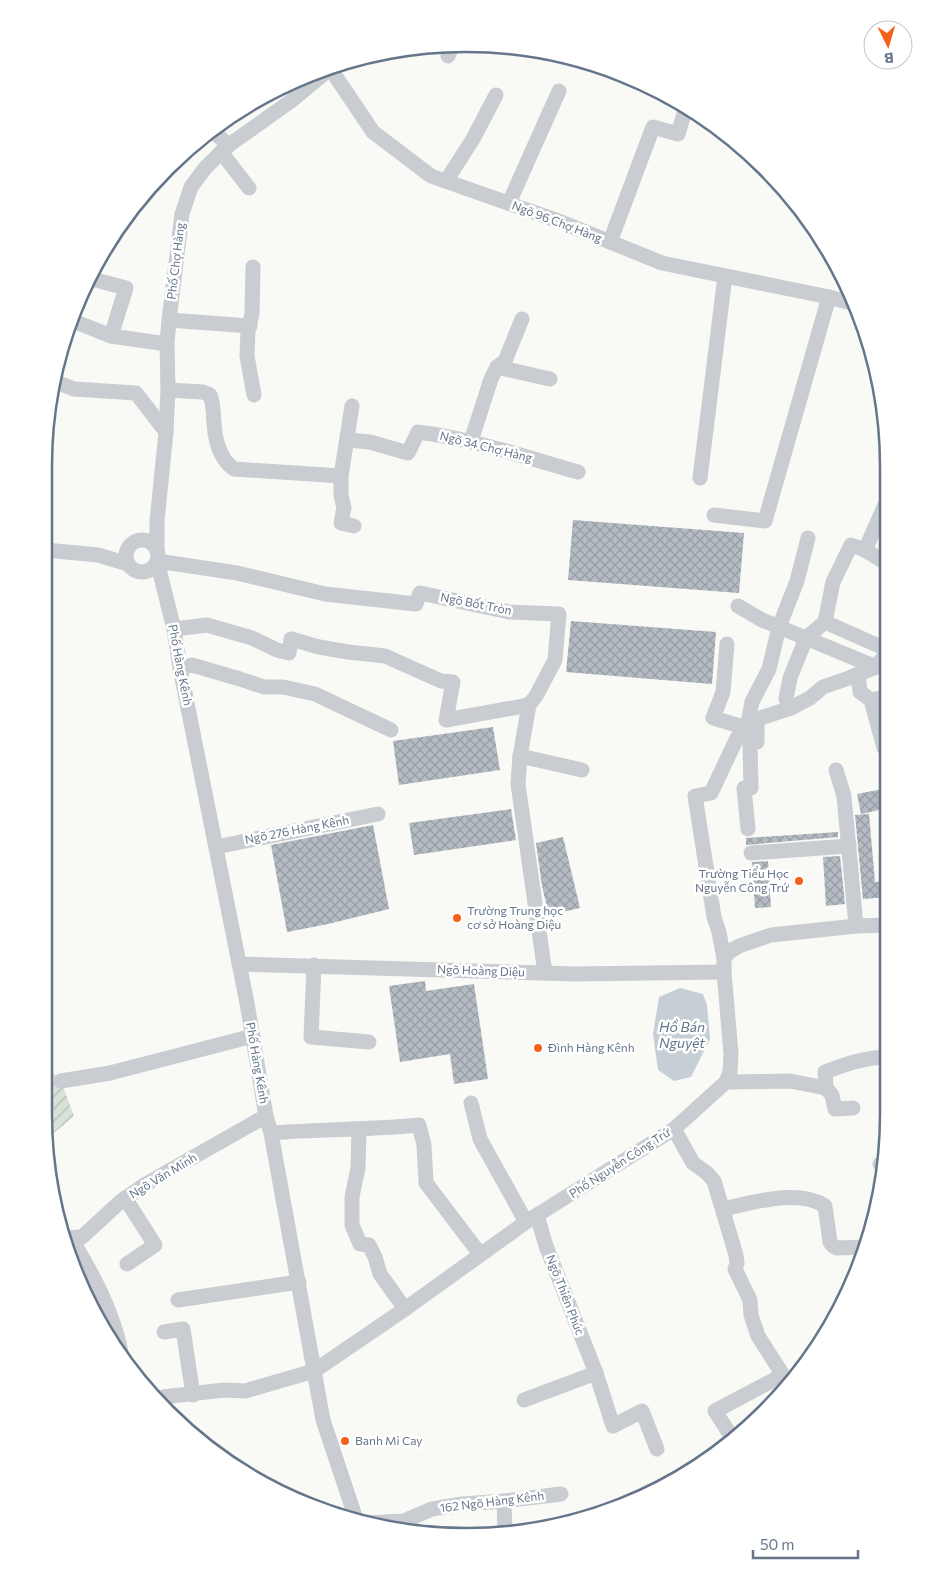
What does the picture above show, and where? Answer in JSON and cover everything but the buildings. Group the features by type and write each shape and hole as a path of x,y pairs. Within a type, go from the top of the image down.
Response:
{"street":[{"name":"Ngõ 96 Chợ Hàng","path":"335,74 373,132 431,176 556,220 662,263 829,297"},
{"name":"Phố Chợ Hàng","path":"153,551 166,432 169,320 182,214 191,187 206,167 225,149 292,102 317,81"},
{"path":"509,203 559,91"},
{"path":"446,181 473,139 496,95"},
{"path":"610,242 653,127 678,134 684,114"},
{"path":"216,137 249,188"},
{"path":"253,267 252,314 247,356 254,395"},
{"path":"700,478 725,276"},
{"path":"97,280 126,288 111,336"},
{"path":"714,515 765,521 829,297 846,302"},
{"path":"169,320 250,326"},
{"path":"471,441 497,367 506,361 522,320"},
{"path":"78,323 111,336 167,344"},
{"path":"497,367 550,379"},
{"path":"61,384 74,388 136,393 166,432"},
{"path":"168,390 203,392 210,395 222,457 234,469 341,476"},
{"path":"352,406 341,476 341,494 344,508 341,524 354,526"},
{"name":"Ngõ 34 Chợ Hàng","path":"348,440 370,442 408,453 418,432 471,441 578,472"},
{"path":"865,550 880,516"},
{"path":"748,829 744,788 751,788 750,743 757,742 752,724 752,702 769,670 779,627 797,581 808,538"},
{"path":"52,551 98,555 132,562 150,569 153,551 135,542 132,562"},
{"path":"791,708 786,699 790,678 806,638 825,622 834,582 851,545 865,550 880,559"},
{"name":"Phố Hàng Kênh","path":"153,551 174,630 253,1036 266,1116 271,1132 323,1420 354,1512"},
{"name":"Ngõ Bốt Tròn","path":"153,551 325,594 416,604 420,593 509,612 559,614 555,660 536,696 529,705 520,756 518,784 544,973"},
{"name":"Phố Hàng Kênh","path":"132,562 167,601"},
{"path":"738,606 762,620 876,667"},
{"path":"825,622 880,647"},
{"path":"174,630 207,625 252,638 277,650 289,653 291,639 320,647 385,656 441,681 453,682 446,720 529,705"},
{"path":"727,644 723,692 713,718 752,724"},
{"path":"826,1088 790,1081 726,1082 730,1072 731,1054 724,965 714,917 695,796 711,793 737,738 752,724 763,717 791,708 810,698 823,687 876,667 880,662"},
{"path":"180,668 192,665 264,687 283,687 314,694 391,730"},
{"path":"858,674 860,692 871,700 880,733"},
{"path":"871,700 880,698"},
{"path":"520,756 582,770"},
{"path":"836,770 844,796 856,926"},
{"name":"Ngõ 276 Hàng Kênh","path":"216,847 378,814"},
{"path":"751,853 849,846"},
{"path":"724,965 729,952 739,946 771,935 880,925"},
{"name":"Ngõ Hoàng Diệu","path":"239,964 575,974 724,965"},
{"path":"314,965 311,1038 369,1042"},
{"path":"61,1081 110,1073 253,1036"},
{"path":"854,1108 835,1109 832,1095 826,1088 825,1072 856,1061 880,1057"},
{"name":"Phố Nguyễn Công Trứ","path":"165,1397 224,1390 245,1391 314,1372 532,1218 674,1129 726,1082"},
{"name":"Ngõ Thiên Phúc","path":"471,1103 480,1140 532,1218 546,1246 596,1373 613,1426 642,1411 657,1449"},
{"name":"Ngõ Văn Minh","path":"72,1238 82,1237 125,1198 146,1184 266,1116"},
{"path":"271,1132 359,1130 419,1125 424,1145 426,1183 480,1254"},
{"path":"674,1129 693,1164 707,1173 714,1181 736,1255 737,1263 735,1269 750,1300 753,1323 758,1336 785,1377"},
{"path":"359,1130 358,1168 352,1197 352,1225 360,1244 369,1245 380,1274 404,1309"},
{"path":"125,1198 155,1245 127,1264"},
{"path":"723,1209 776,1198 799,1198 819,1202 825,1206 830,1242 833,1246 837,1248 859,1247"},
{"path":"84,1271 102,1293 114,1330"},
{"path":"178,1300 299,1282"},
{"path":"164,1332 183,1329 193,1395"},
{"path":"524,1400 596,1373"},
{"path":"729,1433 715,1410 784,1379"},
{"name":"162 Ngõ Hàng Kênh","path":"392,1521 404,1520 432,1509 462,1504 560,1494"},
{"path":"504,1501 505,1526"}],"shaded area":[{"path":"52,1071 61,1081 74,1116 53,1134"}],"water":[{"name":"Hồ Bán Nguyệt","path":"680,988 703,994 707,1005 710,1039 691,1077 674,1081 658,1070 653,1034 659,997"}],"place":[{"name":"Trường Tiểu Học Nguyễn Công Trứ","path":"799,881"},
{"name":"Trường Trung học cơ sở Hoàng Diệu","path":"457,918"},
{"name":"Đình Hàng Kênh","path":"538,1048"},
{"name":"Banh Mi Cay","path":"345,1441"}]}
